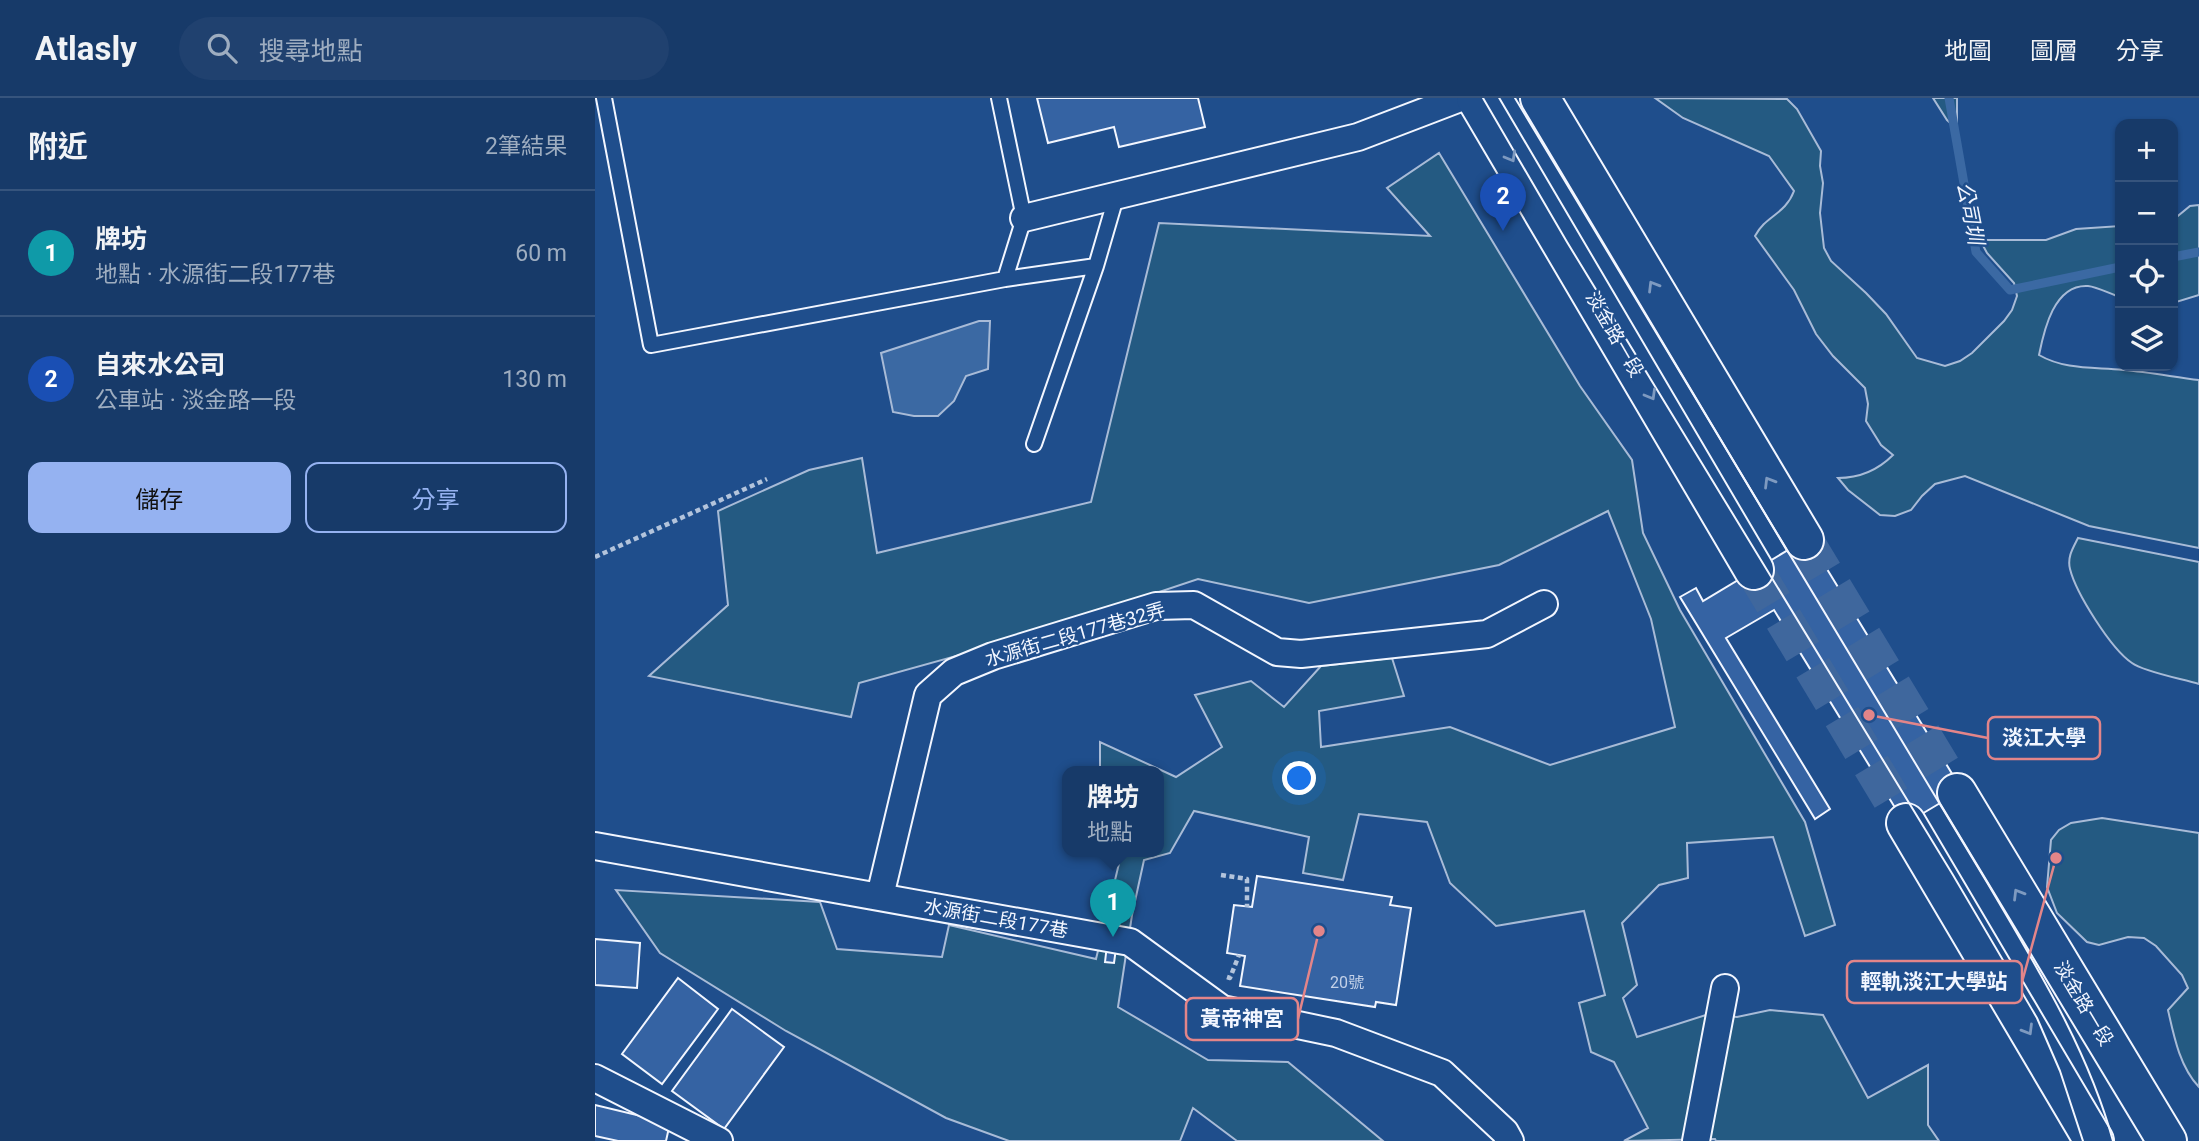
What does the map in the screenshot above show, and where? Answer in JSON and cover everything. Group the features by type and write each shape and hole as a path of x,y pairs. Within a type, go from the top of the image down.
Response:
{"main road":[{"name":"淡金路一段","path":"1476,98 1754,570"},
{"path":"1540,98 1804,540"},
{"name":"淡金路一段","path":"1957,793 2158,1126"},
{"path":"1906,824 2083,1132"},
{"path":"2158,1126 2194,1141"}],"street":[{"path":"1024,218 1358,137 1459,98"},
{"name":"水源街二段177巷32弄","path":"880,896 928,695 954,672 993,656 1156,606 1194,605 1277,652 1301,654 1487,634 1544,604"},
{"name":"水源街二段177巷","path":"595,846 1130,942 1222,1009 1336,1033 1443,1073 1505,1132 1510,1141"},
{"path":"1696,1141 1725,988"},
{"path":"595,1078 719,1141"}],"lane":[{"path":"604,98 651,345 1005,279 1096,266"},
{"path":"999,98 1024,218 1005,279"},
{"path":"1034,444 1096,266 1117,194"}],"path":[{"path":"595,557 767,479"},
{"path":"1221,876 1247,879 1247,906"},
{"path":"1219,976 1230,978 1239,955"}],"shaded area":[{"path":"1655,98 1787,99 1797,109 1821,151 1823,183 1820,213 1824,248 1831,261 1886,314 1917,358 1945,366 1972,353 2004,321 2017,296 2014,283 1987,253 1980,240 2046,240 2076,229 2115,226 2115,295 2088,286 2076,287 2067,292 2053,310 2039,355 2069,366 2199,380 2199,548 2089,526 1965,476 1935,484 1911,510 1895,516 1880,515 1848,490 1838,478 1854,477 1868,472 1893,455 1881,445 1866,421 1868,404 1865,388 1833,356 1816,334 1794,290 1755,236 1764,223 1786,205 1794,191 1769,156 1683,118"},
{"path":"1933,98 1957,98 1957,129 1947,120"},
{"path":"1439,153 1580,386 1632,460 1643,533 1680,610 1805,822 1835,925 1805,936 1773,837 1687,843 1688,878 1659,885 1622,923 1637,985 1623,998 1637,1037 1709,1014 1737,1017 1770,1010 1823,1015 1868,1098 1928,1065 1928,1125 1939,1141 1624,1141 1648,1128 1614,1062 1591,1052 1579,1003 1605,995 1584,911 1496,926 1450,883 1427,822 1359,814 1343,880 1303,873 1309,837 1194,811 1170,853 1164,855 1164,771 1176,777 1222,747 1195,695 1251,681 1284,707 1321,666 1392,658 1404,696 1319,711 1321,747 1450,727 1550,765 1675,727 1651,619 1608,511 1499,565 1309,603 1198,579 1021,638 859,683 851,717 649,676 728,605 718,511 809,470 862,458 877,553 1091,502 1159,223 1430,236 1387,188"},
{"path":"2199,205 2199,295 2178,301 2178,216 2190,206"},
{"path":"979,321 990,321 988,369 966,376 954,401 938,416 914,416 893,412 881,353"},
{"path":"2078,538 2199,562 2199,684 2138,666 2114,646 2087,606 2070,569 2072,549"},
{"path":"1100,742 1152,766 1100,766"},
{"path":"2102,818 2199,833 2199,1087 2182,1061 2168,1010 2188,988 2182,975 2156,946 2144,938 2128,937 2099,945 2087,942 2057,913 2047,887 2051,840 2059,830 2071,823"},
{"path":"1121,857 1155,857 1144,860 1132,915 1118,1007 1208,1060 1288,1062 1383,1141 1237,1141 1193,1108 1180,1141 1009,1141 946,1118 786,1031 660,953 616,890 820,902 837,949 942,957 949,925 1096,959"}],"building":[{"path":"1037,98 1198,98 1205,127 1119,147 1114,127 1048,143"},
{"path":"1808,538 1962,790 1905,824 1774,610 1726,638 1830,809 1815,819 1680,597 1696,588 1703,601"},
{"path":"1257,876 1392,897 1390,905 1411,908 1396,1005 1376,1002 1375,1007 1240,986 1245,956 1227,953 1234,905 1252,907"},
{"path":"1111,911 1121,912 1114,963 1105,962"},
{"path":"595,939 640,943 637,988 595,985"},
{"path":"678,978 718,1009 662,1084 622,1054"},
{"path":"732,1009 784,1047 724,1129 672,1091"},
{"path":"595,1105 670,1123 666,1141 618,1141 595,1136"}],"waterway":[{"name":"公司圳","path":"1949,98 1976,252 2010,290 2115,268"},
{"name":"公司圳","path":"2178,256 2199,252"}],"tunnel":[{"path":"1804,540 1957,793"},
{"path":"1754,570 1906,823"}],"tram line":[{"path":"1483,98 1567,242 1953,875 2037,1018 2060,1071 2083,1141"},
{"path":"1515,98 2024,946 2075,1041 2090,1074 2113,1141"}],"place":[{"name":"自來水公司","path":"1503,231"},
{"name":"淡江大學","path":"1869,715"},
{"name":"輕軌淡江大學站","path":"2056,858"},
{"name":"黃帝神宮","path":"1319,931"},
{"name":"牌坊","path":"1113,937"}]}
